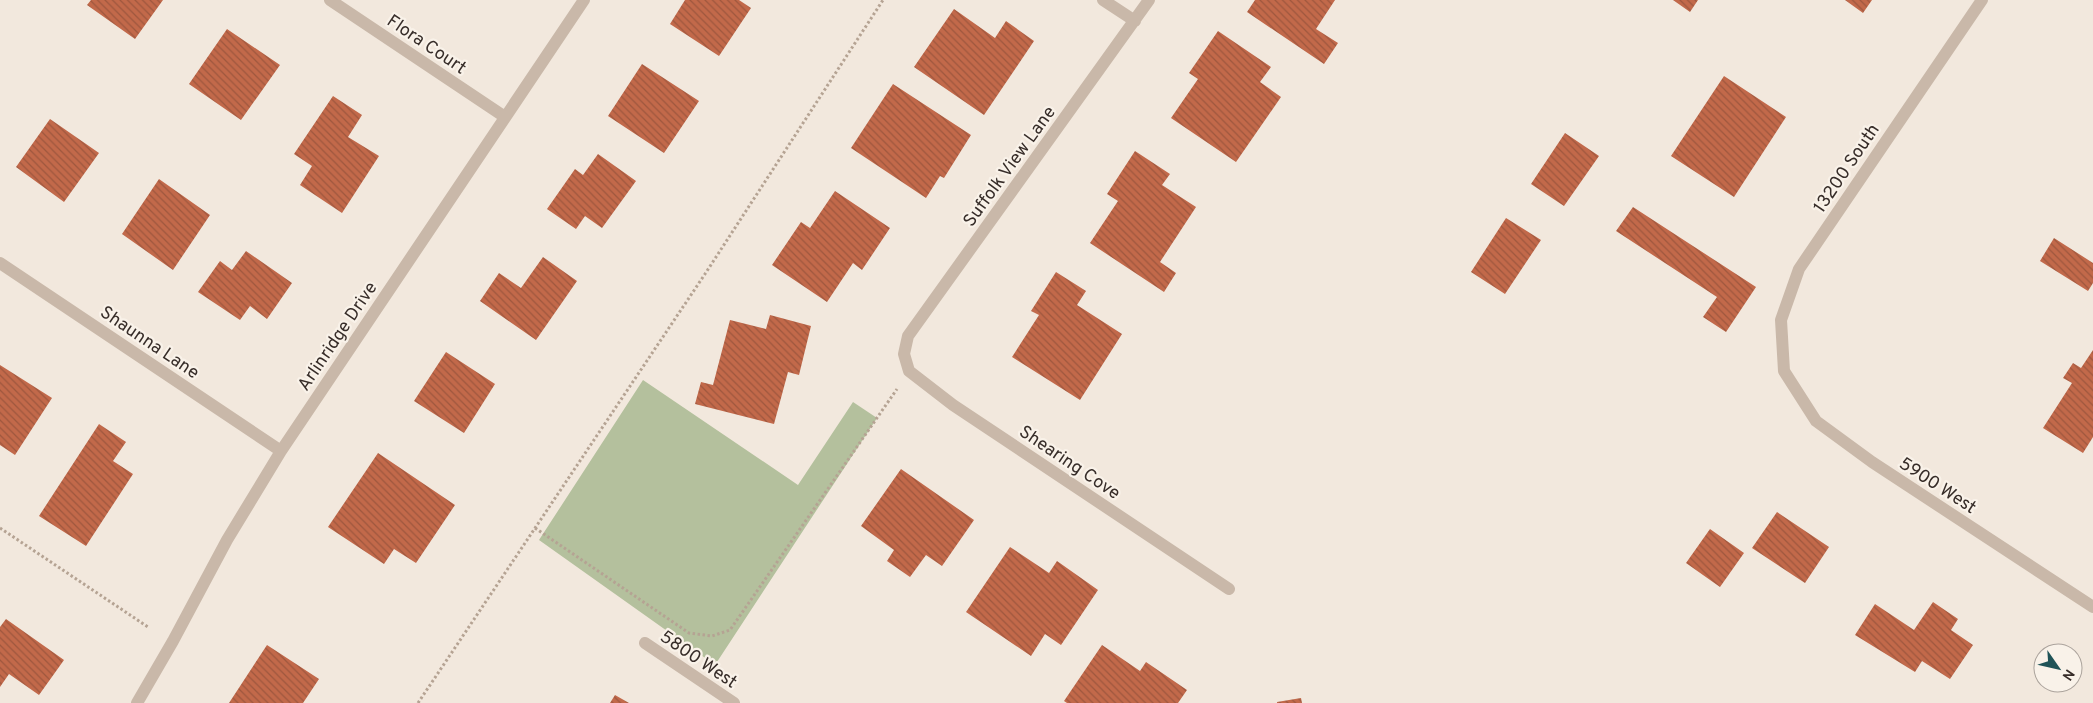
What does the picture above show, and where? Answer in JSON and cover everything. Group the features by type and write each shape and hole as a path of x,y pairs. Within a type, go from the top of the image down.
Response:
{"street":[{"name":"Flora Court","path":"330,0 505,117"},
{"name":"Arlinridge Drive","path":"137,703 173,642 227,540 281,451 584,0"},
{"path":"1103,0 1135,21"},
{"name":"Suffolk View Lane","path":"909,372 904,354 908,336 1149,0"},
{"name":"13200 South","path":"1784,371 1781,320 1799,269 1982,0"},
{"name":"Shaunna Lane","path":"0,263 281,451"},
{"name":"5900 West","path":"1784,371 1816,420 1872,462 2093,608"},
{"name":"Shearing Cove","path":"909,372 953,405 1228,589"},
{"name":"5800 West","path":"645,643 734,703"}],"path":[{"path":"418,703 705,274 883,0"},
{"path":"535,528 689,633 712,636 730,630 909,372"},
{"path":"0,528 148,627"}],"green space":[{"path":"643,380 798,485 853,402 877,418 715,665 539,540"}],"building":[{"path":"91,0 163,0 135,39 87,5"},
{"path":"685,0 739,0 751,8 719,56 670,24"},
{"path":"1255,0 1335,0 1316,29 1338,43 1324,64 1247,12"},
{"path":"1673,0 1698,0 1690,12"},
{"path":"1845,0 1872,0 1863,13"},
{"path":"954,9 995,38 1006,21 1034,41 984,115 914,67"},
{"path":"227,29 280,65 241,120 189,84"},
{"path":"1218,31 1271,67 1260,82 1281,97 1236,162 1171,118 1198,79 1189,73"},
{"path":"642,64 699,101 664,153 608,116"},
{"path":"1724,76 1786,117 1734,197 1671,156"},
{"path":"893,84 971,135 944,178 940,176 926,198 851,148"},
{"path":"333,96 362,115 348,137 379,156 342,213 300,185 312,166 294,154"},
{"path":"50,119 99,153 64,202 16,167"},
{"path":"1565,133 1599,156 1564,206 1531,184"},
{"path":"1135,151 1170,174 1162,185 1196,207 1160,262 1176,273 1164,292 1090,243 1118,201 1107,194"},
{"path":"598,154 636,181 602,228 585,216 576,229 547,209 575,169 583,175"},
{"path":"159,179 210,215 173,270 122,234"},
{"path":"835,191 890,228 862,270 853,263 827,302 772,265 801,222 810,228"},
{"path":"1633,207 1756,287 1726,332 1703,317 1717,297 1616,231"},
{"path":"1506,218 1541,240 1505,294 1471,272"},
{"path":"2054,238 2093,263 2093,283 2088,291 2040,261"},
{"path":"246,251 292,283 267,319 250,306 240,320 198,292 220,261 232,270"},
{"path":"543,257 577,281 536,340 480,301 499,273 521,288"},
{"path":"1056,272 1086,291 1077,305 1122,334 1080,400 1012,357 1039,315 1031,311"},
{"path":"770,315 811,326 799,375 788,372 774,424 695,404 701,382 713,385 730,320 766,329"},
{"path":"2093,350 2093,437 2083,453 2043,428 2072,383 2063,378 2073,363 2081,368"},
{"path":"446,352 495,384 464,433 414,401"},
{"path":"0,365 52,398 15,455 0,445"},
{"path":"99,424 126,442 113,461 133,474 86,546 39,516"},
{"path":"378,453 455,505 416,563 394,549 384,564 328,527"},
{"path":"901,469 974,520 942,566 926,555 910,577 887,561 894,550 861,526"},
{"path":"1777,512 1829,547 1805,583 1752,548"},
{"path":"1710,529 1744,553 1720,587 1686,563"},
{"path":"1010,547 1049,573 1057,561 1098,590 1061,645 1045,634 1031,656 966,612"},
{"path":"1933,602 1958,619 1951,630 1973,645 1950,679 1922,661 1915,672 1855,635 1875,604 1914,630"},
{"path":"6,619 64,660 39,695 9,674 0,687 0,627"},
{"path":"267,645 319,679 303,703 229,703"},
{"path":"1102,645 1140,671 1146,662 1187,690 1178,703 1067,703 1064,701"},
{"path":"615,695 629,703 610,703"},
{"path":"1301,698 1302,703 1277,703 1277,702"}]}
